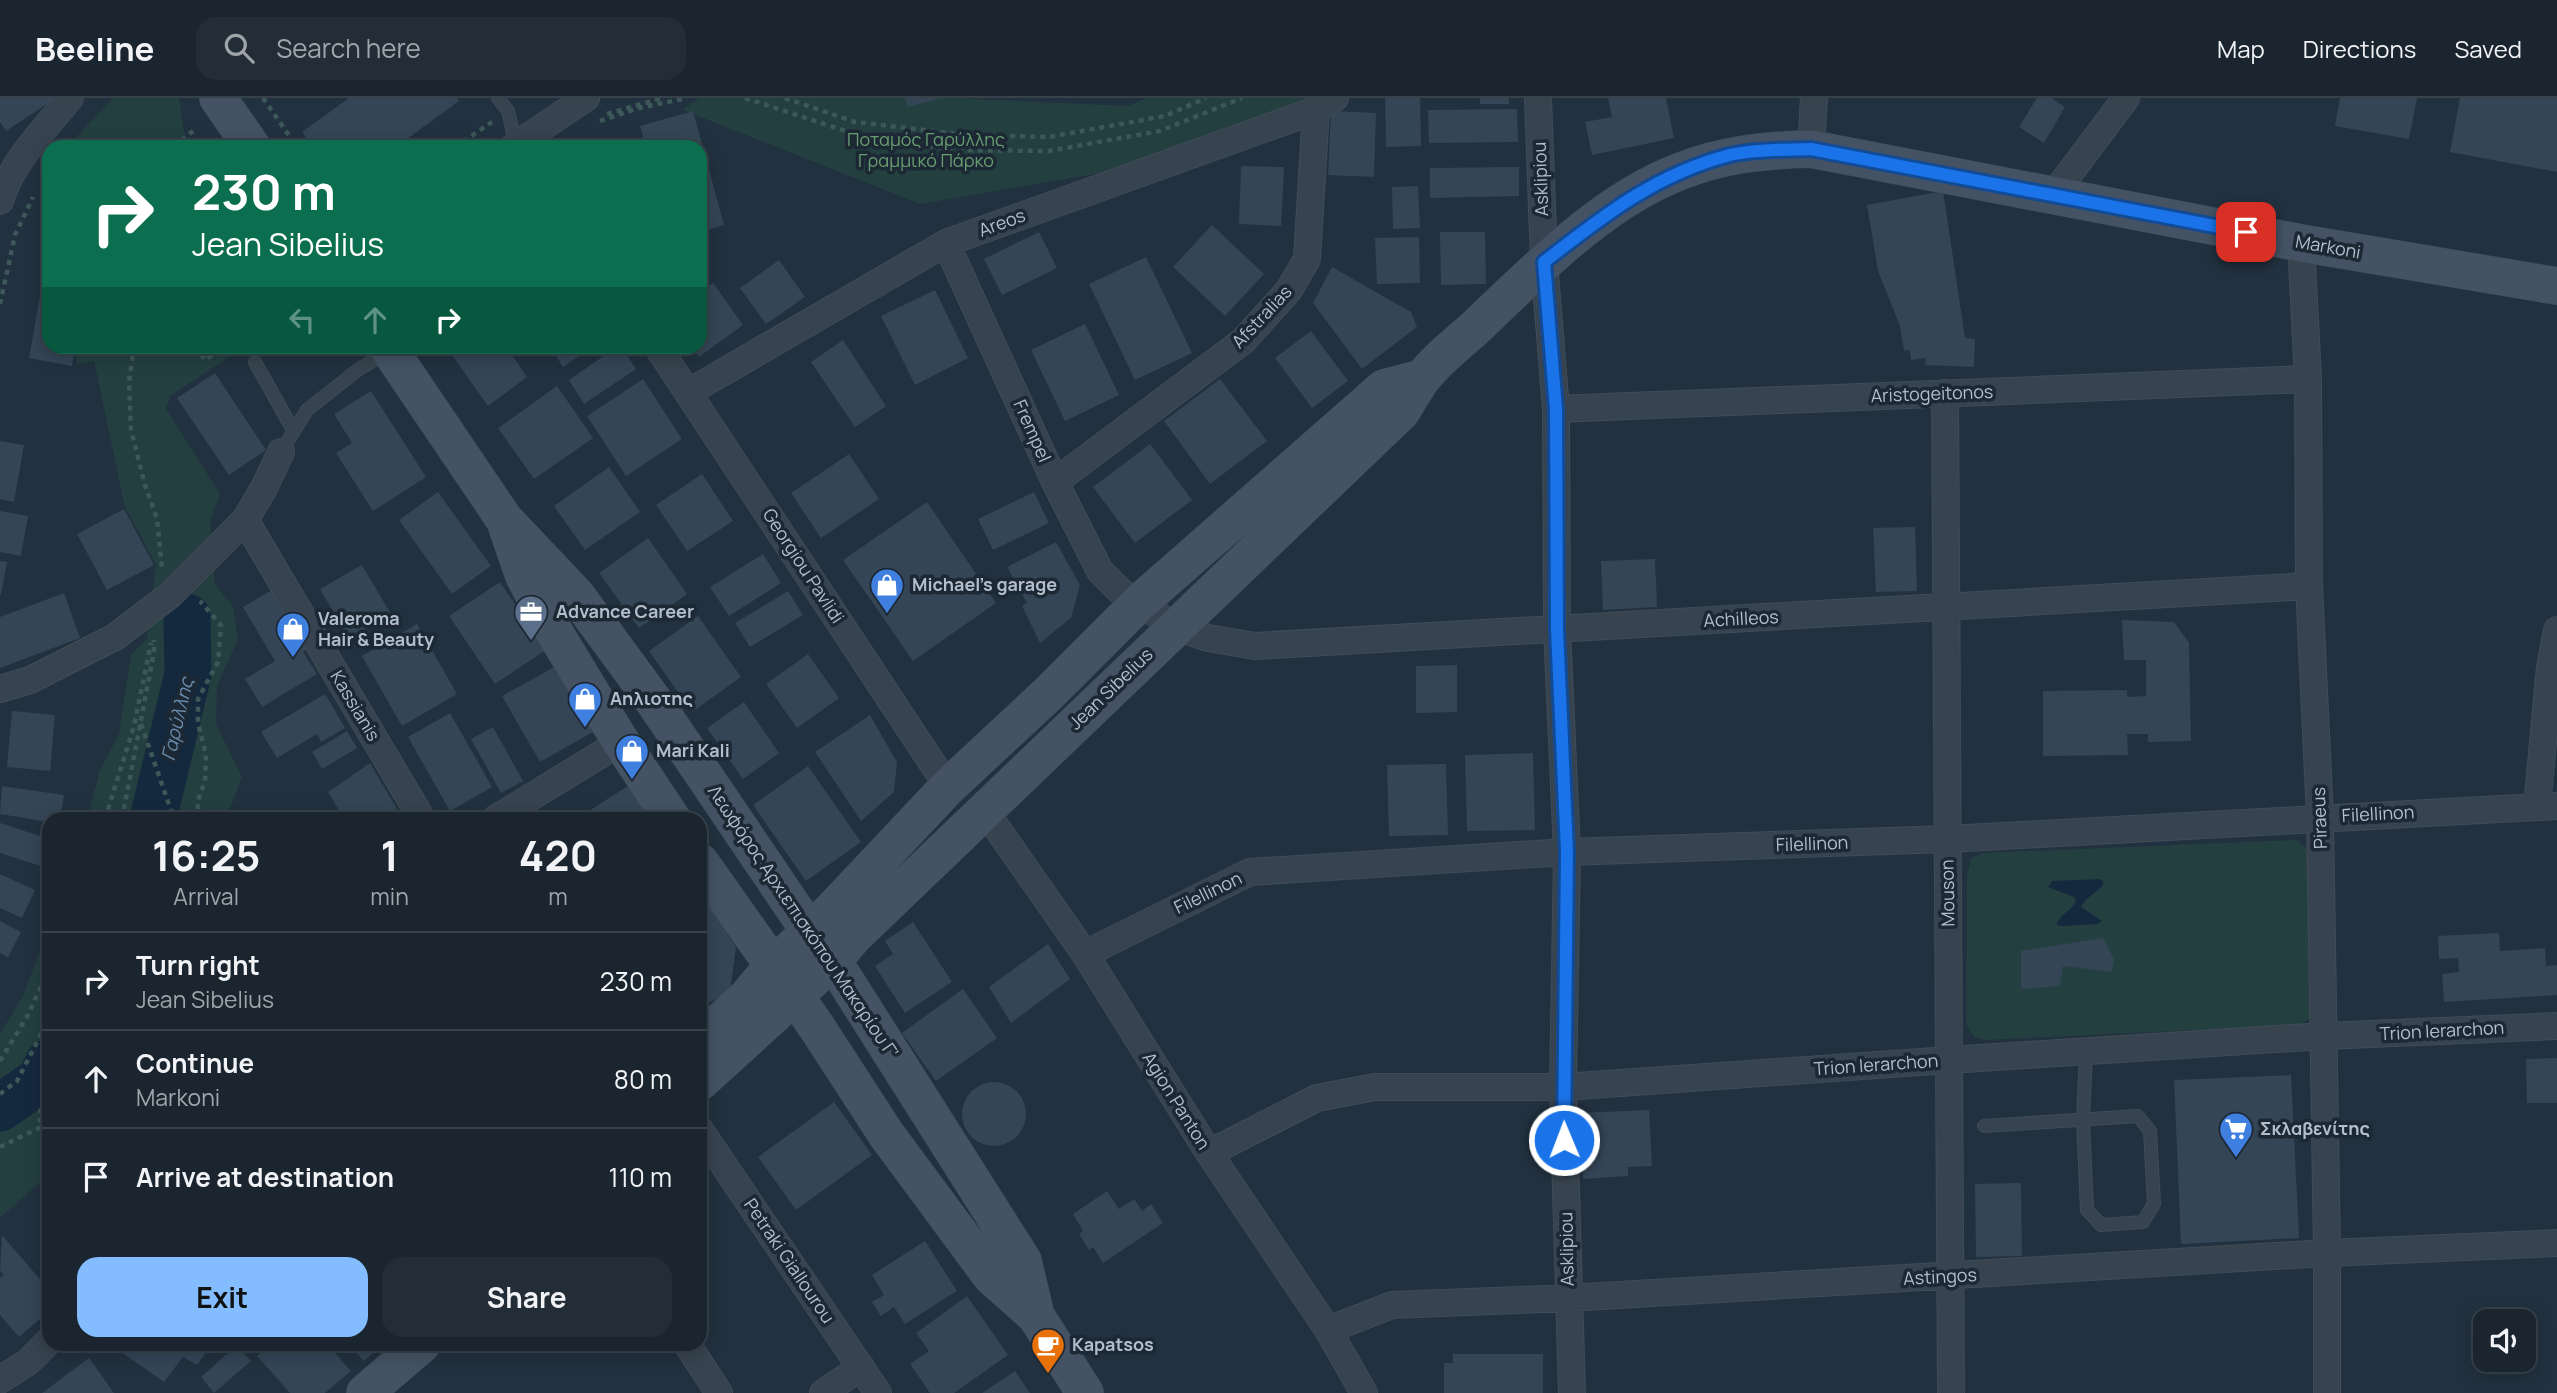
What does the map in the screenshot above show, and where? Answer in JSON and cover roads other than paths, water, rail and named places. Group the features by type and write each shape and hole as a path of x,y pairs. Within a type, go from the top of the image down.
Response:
{"main road":[{"path":"218,98 247,140"},
{"name":"Jean Sibelius","path":"707,1076 833,961 853,937 1401,412 1422,378 1544,262 1643,189 1681,171 1732,155 1766,150 1811,149"},
{"name":"Markoni","path":"1811,149 2301,243 2557,286"},
{"name":"Λεωφόρος Αρχιεπισκόπου Μακαρίου Γ’","path":"391,354 504,519 576,595 653,700 810,932 833,961 1023,1261 1035,1316"},
{"name":"Jean Sibelius","path":"707,1034 747,997 773,966 810,932 948,787 1048,694 1139,603 1384,388 1422,378"},
{"name":"Λεωφόρος Αρχιεπισκόπου Μακαρίου Γ’","path":"504,519 524,576 550,625 667,812"},
{"name":"Λεωφόρος Αρχιεπισκόπου Μακαρίου Γ’","path":"707,872 886,1134 991,1276 1035,1316 1085,1393"},
{"path":"365,1393 414,1351"}],"street":[{"path":"2,185 26,151 71,98"},
{"name":"Asklipiou","path":"1538,98 1544,262 1556,409 1557,629 1567,852 1563,1087 1572,1393"},
{"path":"1811,149 1814,98"},
{"path":"2054,194 2126,98"},
{"name":"Areos","path":"689,392 946,243 1326,104"},
{"name":"Afstralias","path":"1055,482 1243,341 1290,290 1307,259 1326,104"},
{"path":"527,140 591,107"},
{"name":"Frempel","path":"946,243 1055,482 1100,571 1120,591 1176,627"},
{"name":"Piraeus","path":"2301,243 2308,379 2309,586 2320,817 2327,1393"},
{"name":"Georgiou Pavlidi","path":"663,354 948,787"},
{"name":"Aristogeitonos","path":"1556,409 2308,379"},
{"name":"Mouson","path":"1945,393 1951,1393"},
{"path":"0,689 30,680 115,637 170,596 245,520 287,441"},
{"name":"Kassianis","path":"245,520 418,812"},
{"name":"Achilleos","path":"1176,627 1208,638 1255,646 2309,586"},
{"path":"2547,806 2550,667 2557,630"},
{"path":"506,812 621,742"},
{"name":"Filellinon","path":"1085,954 1250,872 1567,852 1947,839 2547,806"},
{"name":"Agion Panton","path":"985,811 1085,954 1209,1153 1328,1330 1364,1393"},
{"name":"Trion Ierarchon","path":"1209,1153 1317,1098 1375,1087 1563,1087 2324,1036 2557,1026"},
{"name":"Petraki Giallourou","path":"707,1140 878,1393"},
{"name":"Astingos","path":"1328,1330 1392,1305 1568,1298 2327,1253 2557,1243"},
{"path":"0,1380 27,1362 42,1348"},
{"path":"691,1351 717,1392"},
{"path":"823,1393 861,1367"}],"lane":[{"path":"498,98 508,111 514,140"},
{"path":"287,441 307,410 381,354"},
{"path":"255,362 287,441"},
{"path":"1984,1126 2083,1120 2138,1116 2150,1131 2154,1204 2143,1222 2101,1225 2087,1210 2083,1120 2086,1051"}],"water":[{"path":"2100,879 2104,882 2102,886 2081,907 2102,921 2097,924 2057,925 2076,901 2074,897 2048,887 2052,881"}],"waterway":[{"name":"Γαρύλλης","path":"155,812 188,674 187,617"},
{"name":"Γαρύλλης","path":"0,1108 42,1076"}],"place":[{"name":"Michael's garage","path":"887,615"},
{"name":"Advance Career","path":"531,642"},
{"name":"Valeroma Hair & Beauty","path":"293,659"},
{"name":"Αηλιοτης","path":"585,729"},
{"name":"Mari Kali","path":"632,781"},
{"name":"Σκλαβενίτης","path":"2236,1159"},
{"name":"Kapatsos","path":"1048,1375"}],"park label":[{"name":"Ποταμός Γαρύλλης Γραμμικό Πάρκο","path":"926,150"}]}
